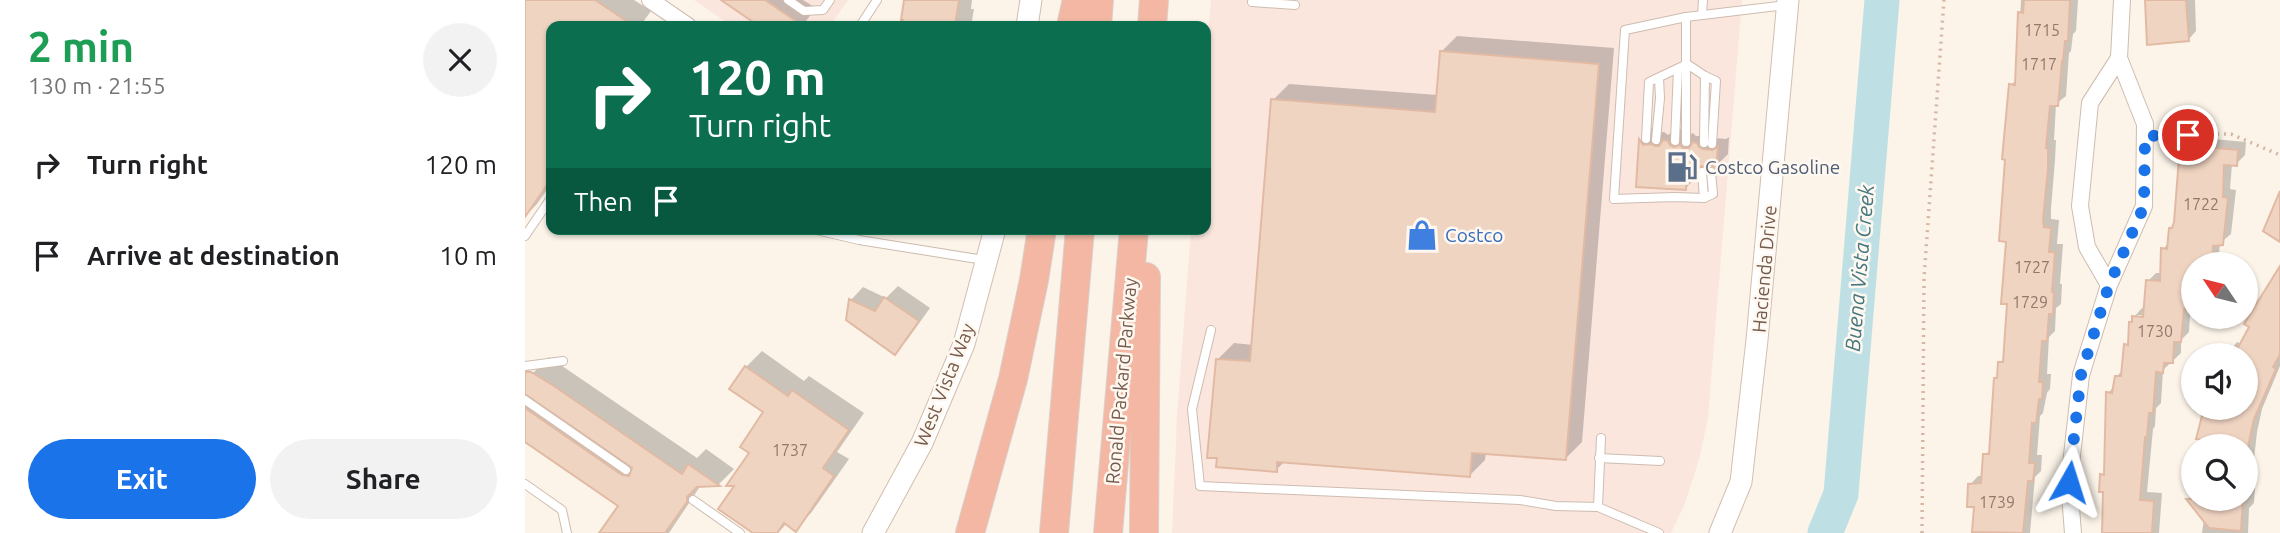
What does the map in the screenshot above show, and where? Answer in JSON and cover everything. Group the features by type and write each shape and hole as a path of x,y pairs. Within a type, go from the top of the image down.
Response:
{"highway":[{"path":"1073,21 1077,0"},
{"path":"1097,21 1099,0"},
{"path":"1152,21 1154,0"},
{"path":"970,533 1013,379 1041,235"},
{"path":"1054,533 1079,235"},
{"name":"Ronald Packard Parkway","path":"1108,533 1133,235"},
{"path":"1144,533 1147,235"}],"main road":[{"path":"1028,21 1031,0"},
{"name":"Hacienda Drive","path":"1720,533 1741,482 1757,340 1787,3"},
{"name":"West Vista Way","path":"873,533 922,443 964,344 994,235"}],"street":[{"path":"649,0 675,21"},
{"path":"2073,533 2069,482 2081,375 2109,285 2144,206 2145,124 2119,58 2122,0"},
{"path":"2109,285 2087,247 2080,206 2090,103 2119,58"}],"lane":[{"path":"788,0 804,11 823,10 830,0"},
{"path":"863,21 877,0"},
{"path":"1702,15 1703,0"},
{"path":"1252,2 1295,5"},
{"path":"1706,172 1704,198 1686,194 1654,193 1643,198 1614,199 1625,30 1686,17 1787,3"},
{"path":"1686,17 1686,142"},
{"path":"1646,139 1649,82 1687,64"},
{"path":"1687,64 1705,76 1708,143"},
{"path":"1675,141 1678,69"},
{"path":"1656,139 1659,78"},
{"path":"1643,198 1644,188"},
{"path":"525,236 546,205"},
{"path":"838,235 987,261"},
{"path":"1211,330 1192,409 1200,486 1520,500 1556,506 1598,507 1658,533"},
{"path":"525,366 563,361"},
{"path":"525,400 626,470"},
{"path":"1598,507 1601,438"},
{"path":"1599,458 1660,461"},
{"path":"525,484 562,510 567,533"},
{"path":"693,500 740,533"}],"path":[{"path":"1921,533 1924,278 1944,0"},
{"path":"2145,136 2231,134 2280,155"}],"shaded area":[{"path":"694,0 848,0 833,21 725,21"},
{"path":"1211,0 1742,0 1708,418 1699,460 1684,506 1671,533 1172,533 1177,416 1191,235 1211,235"}],"building":[{"path":"525,0 595,0 626,21 546,21 546,186 525,217"},
{"path":"721,0 765,0 796,21 752,21"},
{"path":"904,0 959,0 956,21 901,20"},
{"path":"2024,0 2070,0 2068,41 2065,41 2058,106 2050,106 2046,148 2048,169 2043,219 2044,227 2051,228 2049,252 2055,252 2053,314 2049,314 2047,341 2042,341 2039,382 2043,382 2042,399 2039,399 2036,423 2032,423 2029,463 2035,463 2033,481 2028,481 2023,533 1972,532 1974,507 1967,507 1968,484 1981,483 1983,454 1989,454 1994,378 1997,378 1998,362 2003,362 2007,304 2001,304 2006,242 1999,241 2005,160 2002,159 2009,84 2015,85 2018,12 2023,13"},
{"path":"2145,0 2186,0 2189,41 2147,45"},
{"name":"Costco","path":"1440,51 1599,64 1566,460 1472,453 1470,477 1277,462 1277,472 1216,467 1217,458 1207,458 1216,359 1250,361 1271,99 1435,112"},
{"path":"1639,139 1643,145 1659,146 1663,140 1674,147 1680,145 1689,148 1693,142 1703,149 1712,150 1718,147 1716,168 1711,165 1701,166 1696,172 1687,171 1686,190 1636,187"},
{"path":"2180,145 2238,150 2237,166 2224,165 2223,197 2228,198 2223,245 2213,246 2213,252 2181,252 2181,342 2174,342 2173,363 2164,363 2163,373 2156,372 2153,413 2149,413 2145,437 2140,500 2154,501 2152,533 2102,533 2103,492 2099,492 2100,474 2104,475 2106,392 2112,393 2115,376 2121,376 2124,344 2128,345 2129,322 2132,322 2132,316 2143,317 2146,280 2160,281 2161,248 2167,249 2169,228 2172,228"},
{"path":"2280,191 2280,242 2263,231"},
{"path":"2280,266 2280,355 2258,410 2258,343 2240,343 2248,329 2258,329 2258,301"},
{"path":"884,297 919,321 895,355 846,320 849,299 875,311"},
{"path":"745,366 788,396 792,390 849,430 823,468 834,476 796,532 784,523 777,533 753,533 718,509 734,486 726,486 749,453 740,447 763,412 729,389"},
{"path":"525,372 531,372 554,386 682,474 688,464 720,486 697,487 687,497 687,502 665,533 599,533 618,506 525,442 525,408 622,475 629,476 632,468 525,394"},
{"path":"2201,420 2254,420 2251,434 2197,434"},
{"path":"2196,511 2242,511 2241,531 2209,528"}],"waterway":[{"name":"Buena Vista Creek","path":"1825,533 1841,494 1882,0"}],"place":[{"name":"Costco Gasoline","path":"1682,167"},
{"name":"Costco","path":"1422,235"}],"route":[{"path":"2069,482 2081,375 2109,285 2144,206 2145,136 2188,135"}]}
